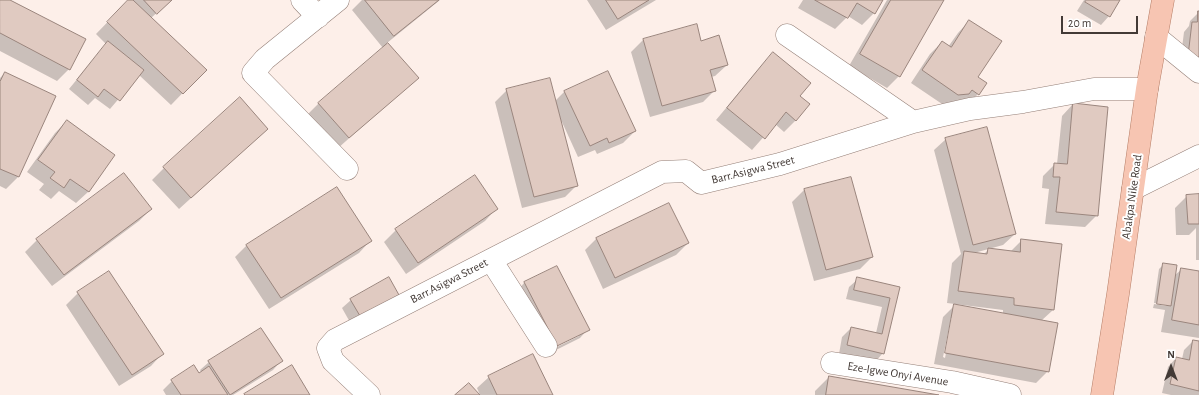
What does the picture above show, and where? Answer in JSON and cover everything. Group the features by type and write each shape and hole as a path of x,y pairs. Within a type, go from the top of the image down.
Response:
{"main road":[{"name":"Abakpa Nike Road","path":"1102,395 1161,1"}],"street":[{"path":"302,0 318,18"},
{"path":"338,0 318,18 265,59 253,73 347,169"},
{"path":"787,35 914,122"},
{"path":"1156,37 1199,72"},
{"name":"Barr.Asigwa Street","path":"370,395 334,361 328,348 335,340 662,172 686,171 701,183 780,164 914,122 970,109 1023,102 1094,89 1147,89"},
{"path":"1133,189 1199,156"},
{"path":"491,260 546,346"},
{"name":"Eze-Igwe Onyi Avenue","path":"832,363 952,382 1010,395"}],"building":[{"path":"0,0 10,0 86,39 70,70 0,33"},
{"path":"128,0 133,0 207,70 183,94 107,22"},
{"path":"144,0 172,0 157,14"},
{"path":"365,0 439,0 394,36"},
{"path":"606,0 649,0 618,19"},
{"path":"815,0 883,0 875,14 857,3 848,18"},
{"path":"891,0 944,0 900,77 860,54"},
{"path":"1087,0 1120,0 1110,17 1085,2"},
{"path":"1198,11 1199,57 1188,56 1192,22 1197,22"},
{"path":"969,20 1002,41 978,77 987,83 979,95 972,90 969,94 958,95 922,70 942,41 951,47"},
{"path":"697,24 701,41 719,35 728,65 710,70 716,91 662,106 643,39"},
{"path":"108,41 144,70 120,101 104,89 98,97 77,80"},
{"path":"388,43 419,78 349,138 318,103"},
{"path":"773,52 811,83 800,96 810,104 796,121 786,112 765,139 727,108"},
{"path":"608,71 636,131 609,143 607,138 590,146 564,91"},
{"path":"5,72 56,96 19,177 0,169 0,82"},
{"path":"550,78 578,186 534,197 506,89"},
{"path":"240,97 268,129 191,198 163,167"},
{"path":"1073,103 1108,107 1098,216 1056,212 1060,177 1053,177 1054,163 1067,164"},
{"path":"67,120 115,155 89,192 70,179 64,188 50,178 55,172 38,160"},
{"path":"987,127 1016,234 973,245 945,138"},
{"path":"124,173 152,209 64,275 36,239"},
{"path":"475,175 498,209 418,263 395,229"},
{"path":"851,177 873,257 826,270 804,189"},
{"path":"337,187 372,241 281,298 246,245"},
{"path":"1199,194 1199,224 1188,224 1186,195"},
{"path":"669,203 689,243 615,278 596,238"},
{"path":"1021,239 1062,244 1054,310 1014,305 1014,298 958,291 964,251 987,254 988,248 1020,252"},
{"path":"1163,263 1177,265 1171,306 1157,304"},
{"path":"557,266 590,330 557,346 524,282"},
{"path":"1181,268 1199,271 1199,325 1172,320"},
{"path":"109,271 164,354 132,375 77,292"},
{"path":"389,277 399,295 360,316 350,299"},
{"path":"857,277 900,287 884,354 847,345 851,327 882,334 890,298 854,290"},
{"path":"954,304 1058,323 1049,372 945,353"},
{"path":"261,328 283,361 230,395 208,361"},
{"path":"1193,340 1199,341 1199,391 1170,384 1176,357 1189,360"},
{"path":"533,354 553,395 497,395 488,376"},
{"path":"194,365 199,373 209,366 228,395 181,395 171,380"},
{"path":"292,365 310,395 244,394"},
{"path":"829,376 939,395 826,395"},
{"path":"469,383 480,395 455,395"}]}
